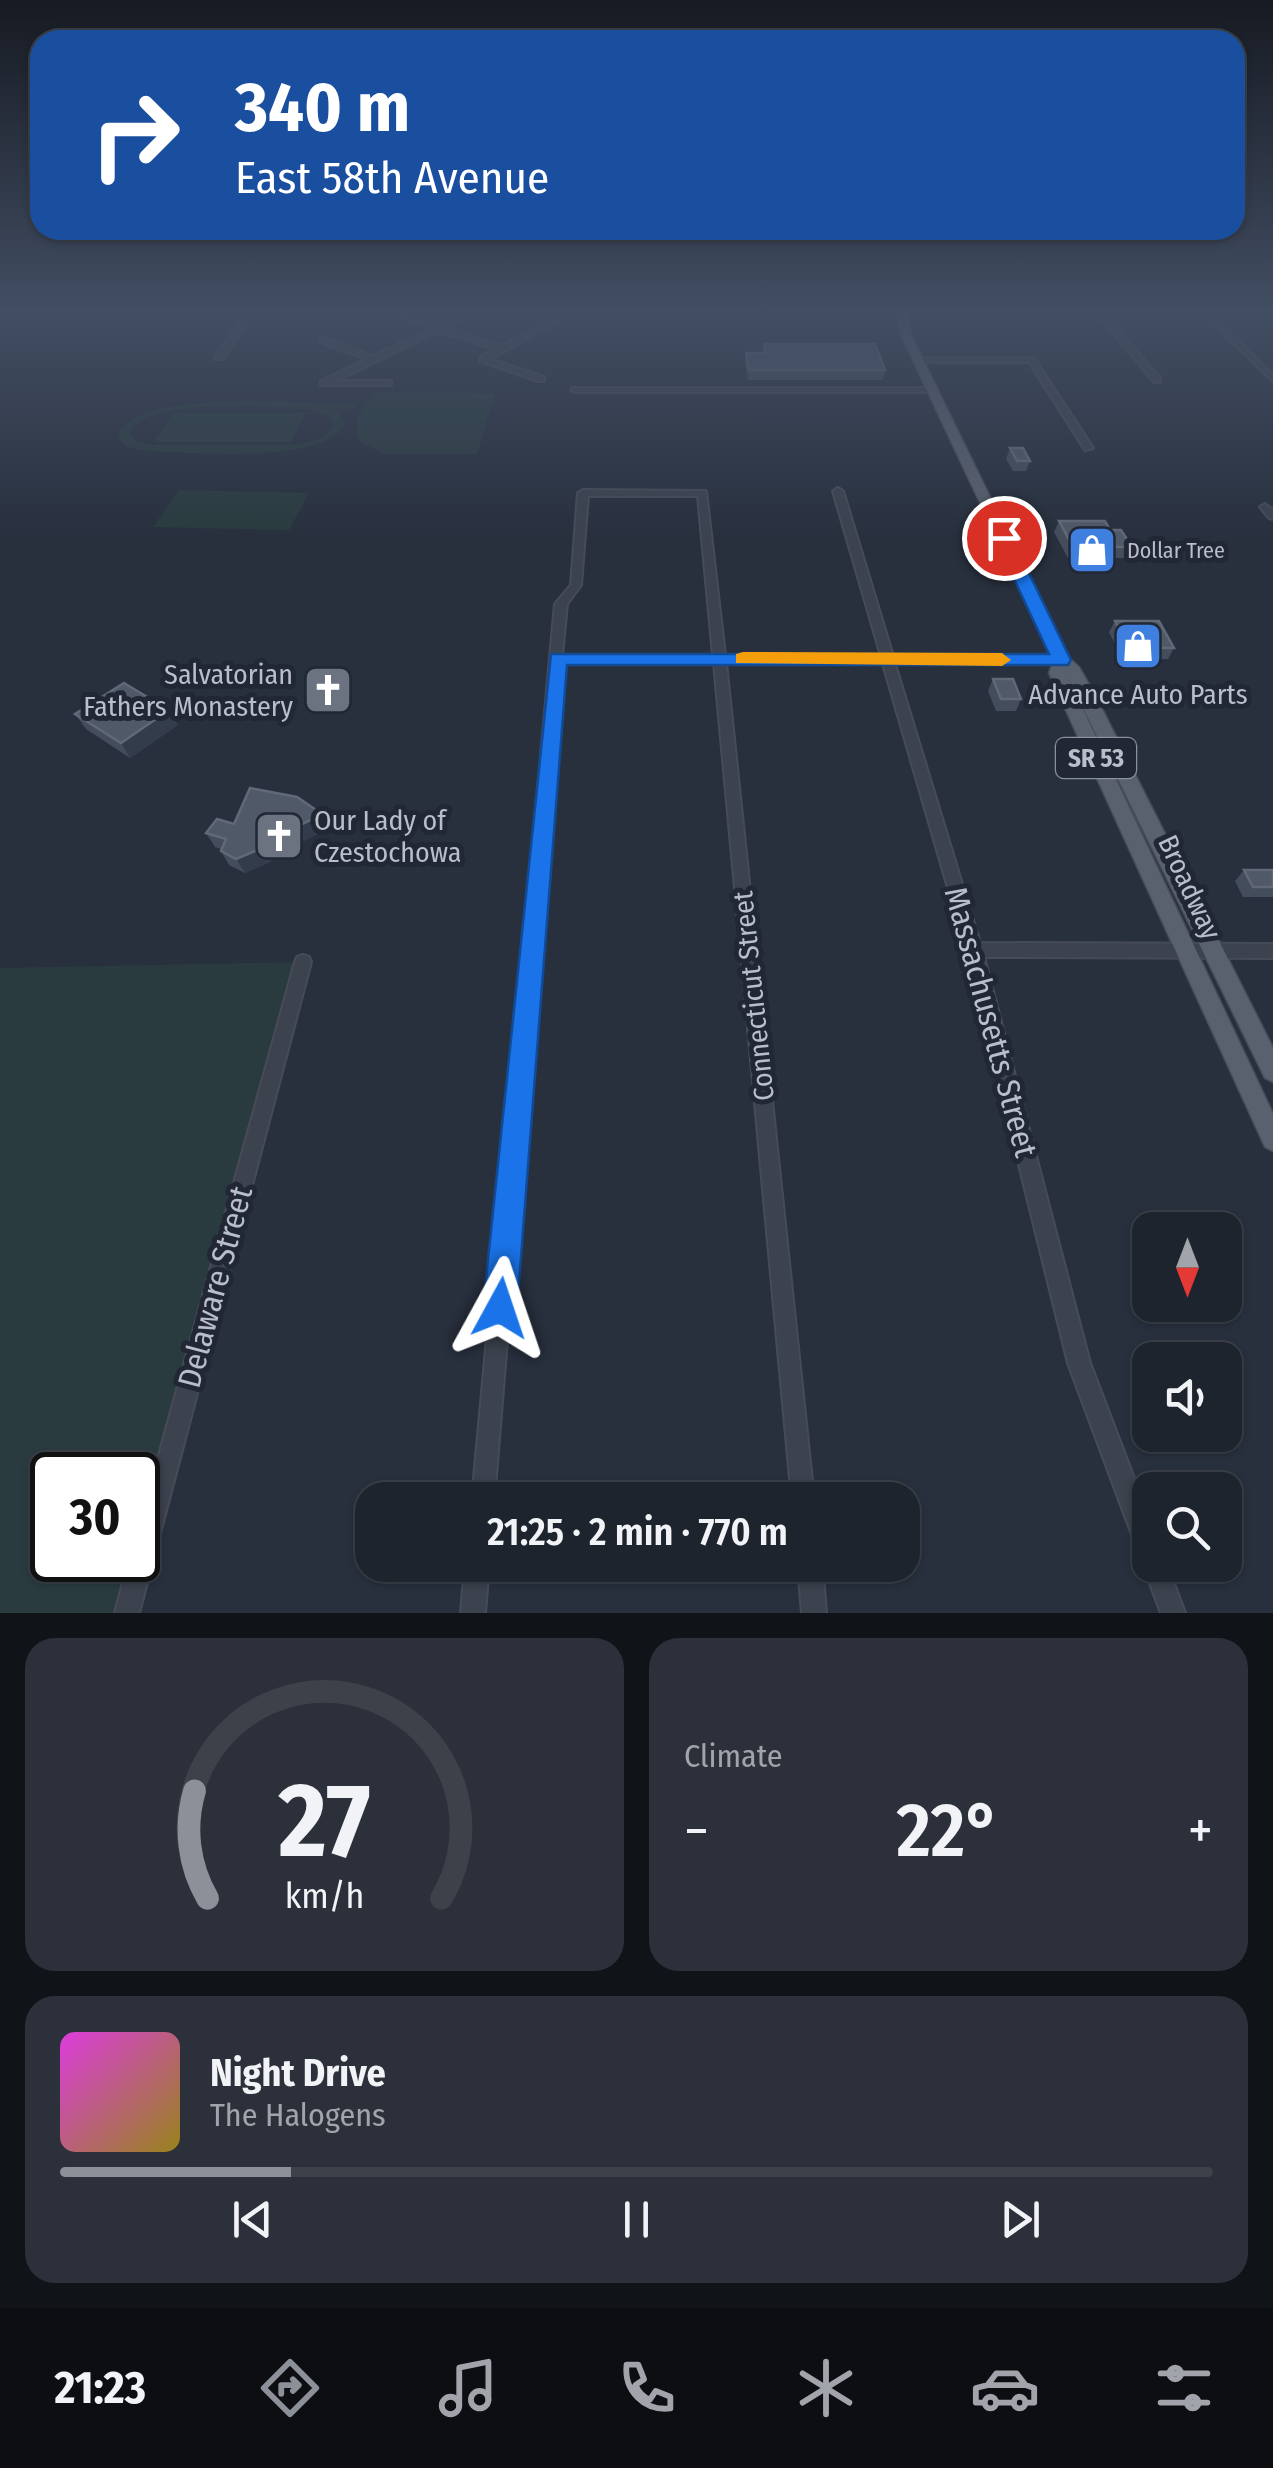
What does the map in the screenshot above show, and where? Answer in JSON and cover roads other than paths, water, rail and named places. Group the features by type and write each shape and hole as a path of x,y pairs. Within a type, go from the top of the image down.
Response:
{"main road":[{"name":"Broadway","path":"931,386 1062,660 1080,683 1273,1071"},
{"name":"Broadway","path":"1062,660 1057,673 1273,1138"}],"street":[{"path":"1048,386 1088,448"},
{"path":"575,390 933,390"},
{"name":"Massachusetts Street","path":"838,491 974,950 1078,1363 1132,1504"},
{"name":"Connecticut Street","path":"558,659 561,604 576,584 583,493 704,493 801,1482"},
{"path":"485,1482 558,659 1062,660"},
{"path":"974,950 1273,952"},
{"name":"Delaware Street","path":"127,1613 303,962"},
{"path":"473,1613 476,1582"},
{"path":"811,1582 814,1613"},
{"path":"1162,1582 1174,1613"}],"place":[{"name":"Dollar Tree","path":"1092,550"},
{"name":"Advance Auto Parts","path":"1138,646"},
{"name":"Salvatorian Fathers Monastery","path":"328,690"},
{"name":"Our Lady of Czestochowa","path":"279,836"}]}
